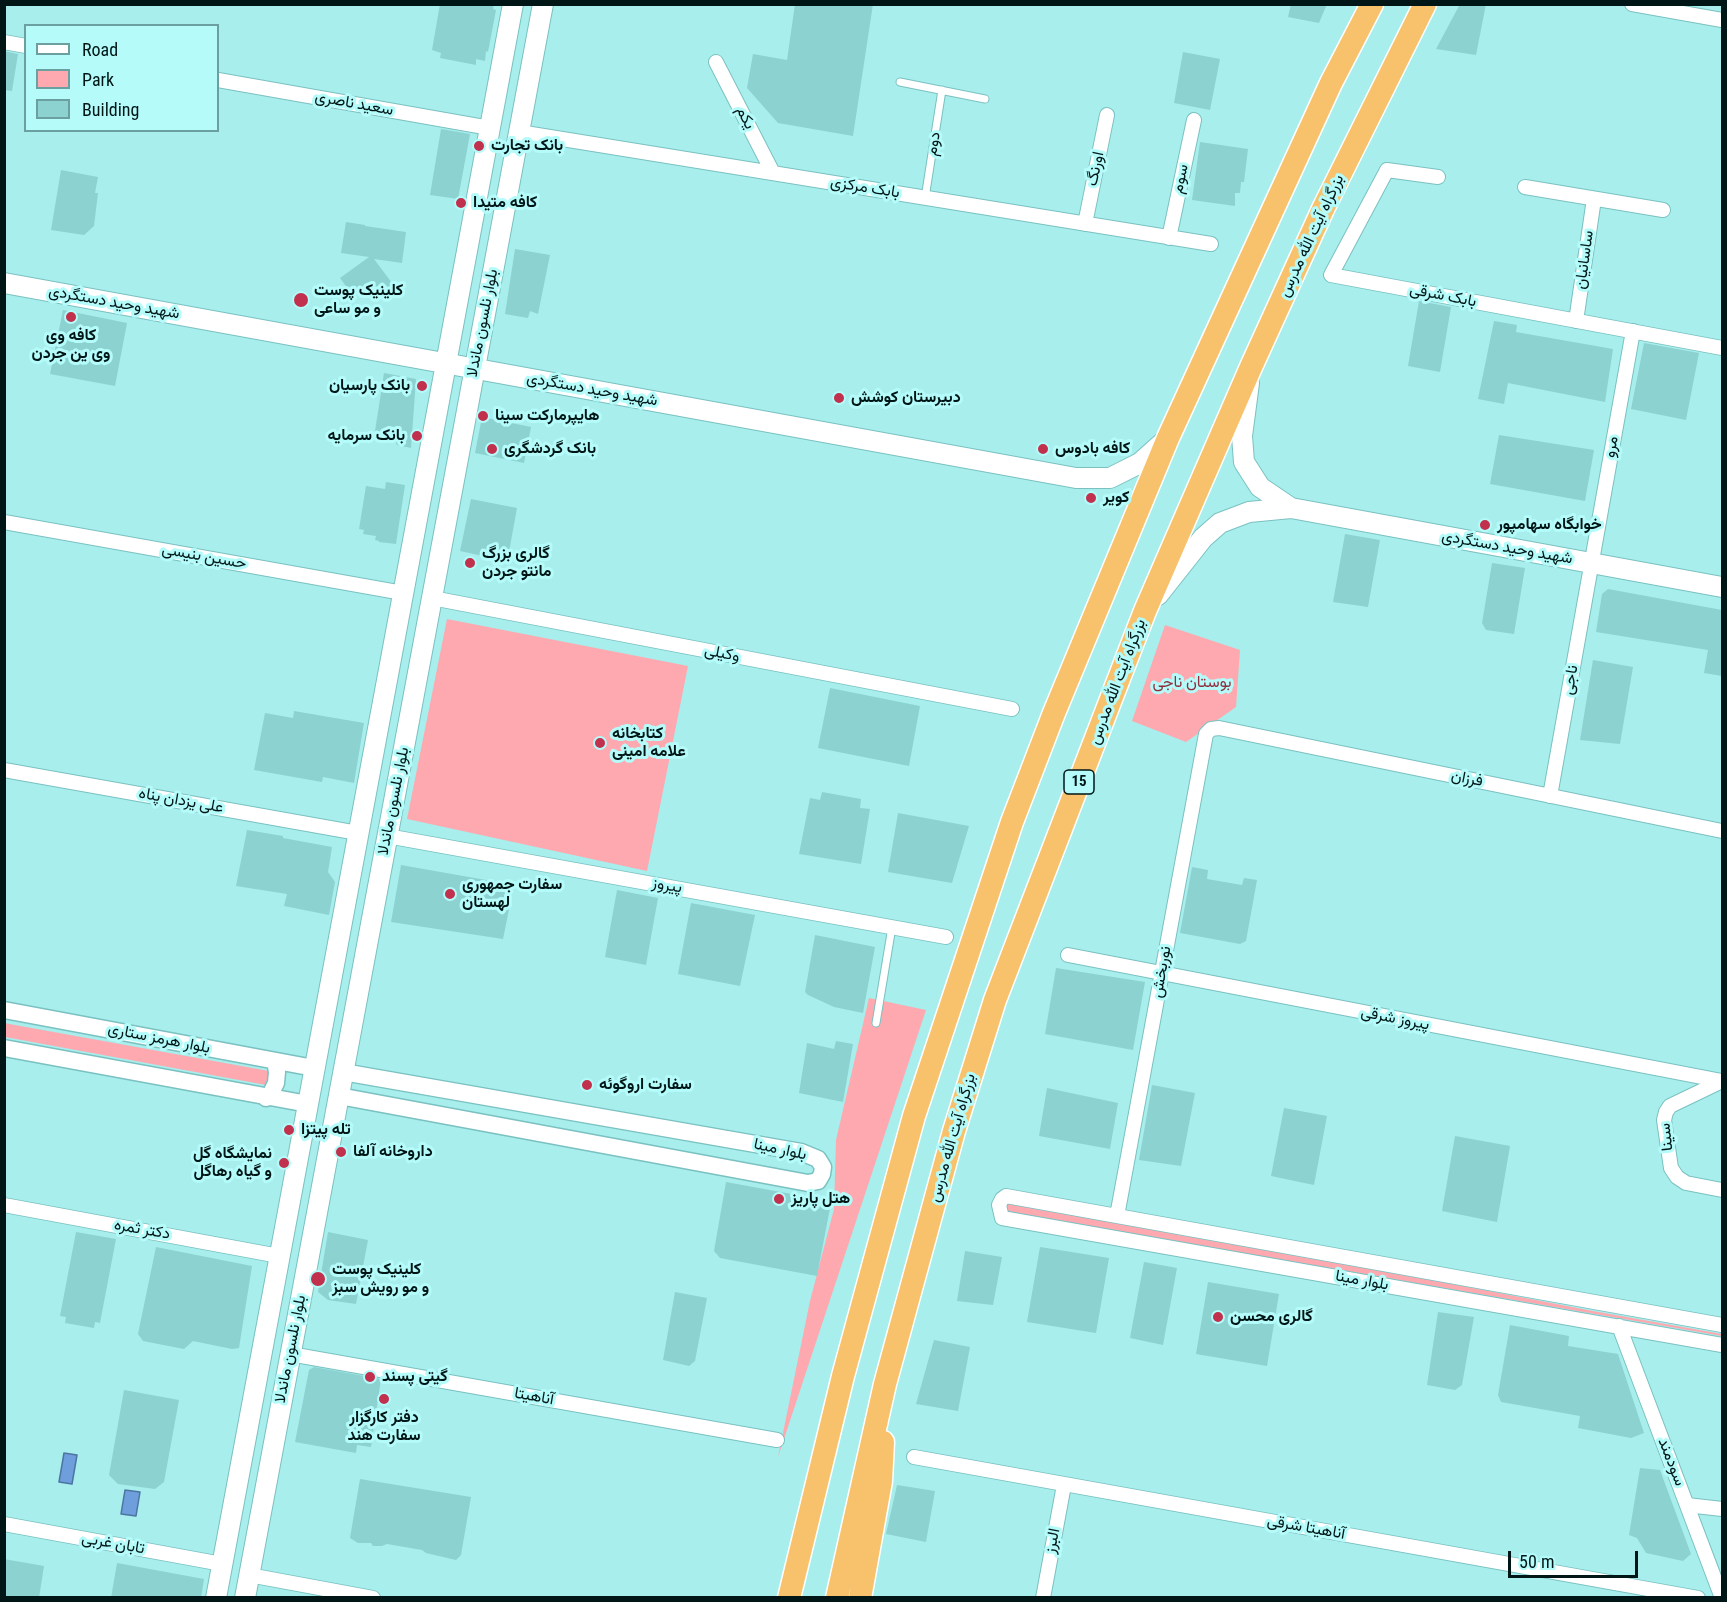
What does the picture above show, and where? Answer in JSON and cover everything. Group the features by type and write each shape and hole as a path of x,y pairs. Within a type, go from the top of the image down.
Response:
{"highway":[{"path":"789,1598 846,1365 914,1116 1012,822 1054,713 1167,438 1320,105 1372,4"},
{"name":"بزرگراه آیت الله مدرس","path":"837,1598 885,1384 954,1131 995,1000 1145,611 1323,209 1425,4"},
{"path":"860,1598 881,1480 885,1384"},
{"path":"780,1598 797,1561"}],"main road":[{"name":"بلوار نلسون ماندلا","path":"216,1598 513,4"},
{"name":"بلوار نلسون ماندلا","path":"245,1598 543,4"},
{"path":"1320,105 1358,4"},
{"name":"شهید وحید دستگردی","path":"4,283 1076,478 1110,478 1140,464 1167,438"},
{"name":"شهید وحید دستگردی","path":"1251,368 1242,435 1244,462 1260,487 1291,508"},
{"name":"شهید وحید دستگردی","path":"1145,611 1203,538 1220,523 1249,512 1291,508 1722,587"},
{"path":"339,939 367,944"}],"street":[{"path":"1632,4 1722,20"},
{"path":"4,42 24,46"},
{"name":"یکم","path":"716,62 773,173"},
{"name":"سعید ناصری","path":"219,80 490,128"},
{"name":"اورنگ","path":"1085,224 1107,115"},
{"name":"سوم","path":"1169,237 1194,120"},
{"name":"بابک مرکزی","path":"519,132 1211,244"},
{"name":"بابک شرقی","path":"1438,177 1387,170 1331,275 1722,348"},
{"path":"1525,187 1663,210"},
{"name":"ساسانیان","path":"1576,321 1594,199"},
{"name":"مرو","path":"1592,564 1633,332"},
{"name":"حسین بنیسی","path":"4,522 403,593"},
{"name":"ناجی","path":"1550,796 1592,564"},
{"name":"وكيلی","path":"432,598 1012,709"},
{"name":"فرزان","path":"1211,729 1219,728 1722,831"},
{"name":"نوربخش","path":"1118,1216 1206,734 1211,729"},
{"name":"علی یزدان پناه","path":"4,770 358,833"},
{"name":"پیروز","path":"387,836 946,937"},
{"name":"پیروز شرقی","path":"1068,956 1722,1081"},
{"name":"بلوار هرمز ستاری","path":"4,1010 314,1068"},
{"path":"4,1048 308,1104"},
{"path":"267,1098 276,1083 275,1061"},
{"name":"بلوار مینا","path":"339,1096 808,1183 818,1181 822,1174 823,1167 818,1160 801,1152 343,1072"},
{"path":"365,1101 363,1092 370,1077"},
{"name":"سینا","path":"1722,1081 1670,1106 1664,1120 1671,1168 1677,1177 1686,1183 1722,1190"},
{"name":"بلوار مینا","path":"1722,1325 1006,1196 999,1205 1002,1218 1722,1345"},
{"name":"دکتر ثمره","path":"4,1205 279,1256"},
{"name":"سودمند","path":"1619,1326 1722,1598"},
{"name":"آناهیتا","path":"290,1354 777,1440"},
{"name":"آناهیتا شرقی","path":"914,1458 1698,1598"},
{"name":"البرز","path":"1043,1598 1064,1485"},
{"path":"1687,1505 1722,1509"},
{"name":"تابان غربی","path":"4,1524 222,1564"},
{"path":"249,1575 373,1598"}],"lane":[{"path":"900,82 985,99"},
{"name":"دوم","path":"925,198 942,90"},
{"path":"876,1023 892,927"}],"green space":[{"path":"447,619 688,666 647,871 407,819"},
{"name":"بوستان ناجی","path":"1165,625 1240,650 1236,707 1186,742 1132,721"},
{"path":"869,998 926,1010 778,1457 810,1301 834,1209 836,1140"},
{"path":"4,1023 269,1071 266,1085 5,1037"},
{"path":"1006,1202 1722,1334 1722,1336 1005,1212"}],"water":[{"path":"64,1453 77,1455 72,1484 59,1482"},
{"path":"125,1490 140,1492 136,1516 121,1514"}],"building":[{"path":"440,4 494,4 493,9 496,10 485,61 476,59 476,65 440,58 441,53 432,50"},
{"path":"795,4 873,4 853,136 778,123 747,88 753,54 787,60"},
{"path":"1291,4 1327,4 1319,23 1288,17"},
{"path":"1460,4 1486,4 1476,55 1436,49"},
{"path":"4,51 18,54 12,91 4,90"},
{"path":"1183,52 1220,59 1210,110 1174,103"},
{"path":"441,129 470,134 458,199 430,195"},
{"path":"1200,142 1248,149 1244,182 1241,182 1240,193 1235,193 1235,206 1192,200"},
{"path":"61,170 98,177 94,226 84,235 51,230"},
{"path":"346,222 406,232 402,263 374,259 395,287 384,295 348,289 340,278 369,257 341,253"},
{"path":"515,249 550,255 538,314 530,311 528,318 505,314"},
{"path":"1419,301 1451,307 1440,372 1408,366"},
{"path":"63,310 127,323 115,386 50,374"},
{"path":"1494,321 1517,325 1516,332 1613,349 1605,402 1508,383 1504,404 1478,399"},
{"path":"1644,343 1699,353 1686,420 1631,409"},
{"path":"384,373 416,379 411,448 397,445 395,440 375,431"},
{"path":"482,417 531,427 524,463 475,453"},
{"path":"1499,435 1594,450 1585,501 1490,484"},
{"path":"386,482 405,485 396,544 379,542 375,540 376,536 363,534 364,530 359,529 366,486 385,489"},
{"path":"471,499 517,508 507,563 483,559 483,556 460,551"},
{"path":"1345,534 1380,540 1368,607 1333,602"},
{"path":"1492,563 1525,568 1514,634 1486,630 1482,623"},
{"path":"1608,589 1722,610 1722,676 1704,673 1708,650 1596,632 1602,594"},
{"path":"1593,660 1633,667 1620,744 1580,740"},
{"path":"830,688 920,706 909,766 818,748"},
{"path":"294,711 364,723 354,783 323,777 322,782 254,770 265,713 293,718"},
{"path":"822,792 861,799 860,808 870,809 861,864 799,854 810,798 820,800"},
{"path":"898,813 969,826 952,883 888,872"},
{"path":"247,830 332,847 328,872 335,882 329,915 284,906 287,894 236,886"},
{"path":"401,865 514,885 503,939 391,922"},
{"path":"1192,867 1208,870 1207,879 1242,885 1244,878 1257,880 1246,941 1240,944 1180,933"},
{"path":"617,890 658,898 646,965 605,957"},
{"path":"691,903 755,915 740,986 678,974"},
{"path":"815,935 875,947 863,1013 834,1007 805,992"},
{"path":"1056,968 1145,982 1133,1050 1045,1034"},
{"path":"836,1041 853,1044 843,1102 799,1093 807,1043 834,1049"},
{"path":"1152,1085 1195,1093 1181,1166 1139,1160"},
{"path":"1047,1088 1118,1103 1110,1149 1039,1136"},
{"path":"1284,1108 1327,1116 1314,1185 1271,1176"},
{"path":"1455,1136 1510,1146 1497,1222 1442,1211"},
{"path":"726,1182 797,1195 820,1201 830,1208 817,1276 720,1258 714,1251"},
{"path":"76,1232 116,1239 100,1323 95,1322 94,1328 65,1323 66,1317 60,1316"},
{"path":"328,1232 368,1240 356,1304 328,1300 318,1292"},
{"path":"156,1247 252,1266 239,1348 232,1349 193,1341 184,1349 143,1341 138,1334"},
{"path":"1040,1247 1109,1258 1096,1333 1027,1322"},
{"path":"965,1251 1002,1257 993,1305 957,1301"},
{"path":"1144,1262 1177,1268 1163,1345 1130,1338"},
{"path":"1208,1282 1279,1294 1267,1366 1196,1354"},
{"path":"675,1292 707,1298 695,1361 689,1366 663,1360"},
{"path":"1438,1312 1474,1317 1462,1385 1455,1390 1427,1385"},
{"path":"1510,1325 1569,1336 1568,1346 1618,1354 1644,1433 1631,1438 1578,1428 1580,1416 1501,1402 1498,1395"},
{"path":"934,1340 970,1347 958,1411 916,1404"},
{"path":"314,1367 381,1379 371,1447 357,1445 356,1453 295,1442 309,1370"},
{"path":"124,1390 179,1400 164,1482 155,1489 118,1484 109,1475"},
{"path":"1640,1468 1660,1470 1691,1554 1683,1561 1646,1553 1637,1538 1629,1535"},
{"path":"360,1479 471,1497 461,1555 456,1560 422,1550 387,1544 373,1546 371,1543 358,1543 350,1538"},
{"path":"897,1485 935,1491 926,1542 886,1534"},
{"path":"4,1559 44,1566 39,1598 4,1598"},
{"path":"117,1563 204,1579 201,1598 111,1598"}],"place":[{"name":"بانک تجارت","path":"479,146"},
{"name":"کافه متیدا","path":"461,203"},
{"name":"کلینیک پوست و مو ساعی","path":"301,300"},
{"name":"کافه وی وی ین جردن","path":"71,317"},
{"name":"بانک پارسیان","path":"422,386"},
{"name":"دبیرستان کوشش","path":"839,398"},
{"name":"هایپرمارکت سینا","path":"483,416"},
{"name":"بانک سرمایه","path":"417,436"},
{"name":"بانک گردشگری","path":"492,449"},
{"name":"کافه بادوس","path":"1043,449"},
{"name":"کویر","path":"1091,498"},
{"name":"خوابگاه سهامپور","path":"1485,525"},
{"name":"گالری بزرگ مانتو جردن","path":"470,563"},
{"name":"کتابخانه علامه امینی","path":"600,743"},
{"name":"سفارت جمهوری لهستان","path":"450,894"},
{"name":"سفارت اروگوئه","path":"587,1085"},
{"name":"تله پیتزا","path":"289,1130"},
{"name":"داروخانه آلفا","path":"341,1152"},
{"name":"نمایشگاه گل و گیاه رهاگل","path":"284,1163"},
{"name":"هتل پاریز","path":"779,1199"},
{"name":"کلینیک پوست و مو رویش سبز","path":"318,1279"},
{"name":"گالری محسن","path":"1218,1317"},
{"name":"گیتی پسند","path":"370,1377"},
{"name":"دفتر کارگزار سفارت هند","path":"384,1399"}]}
